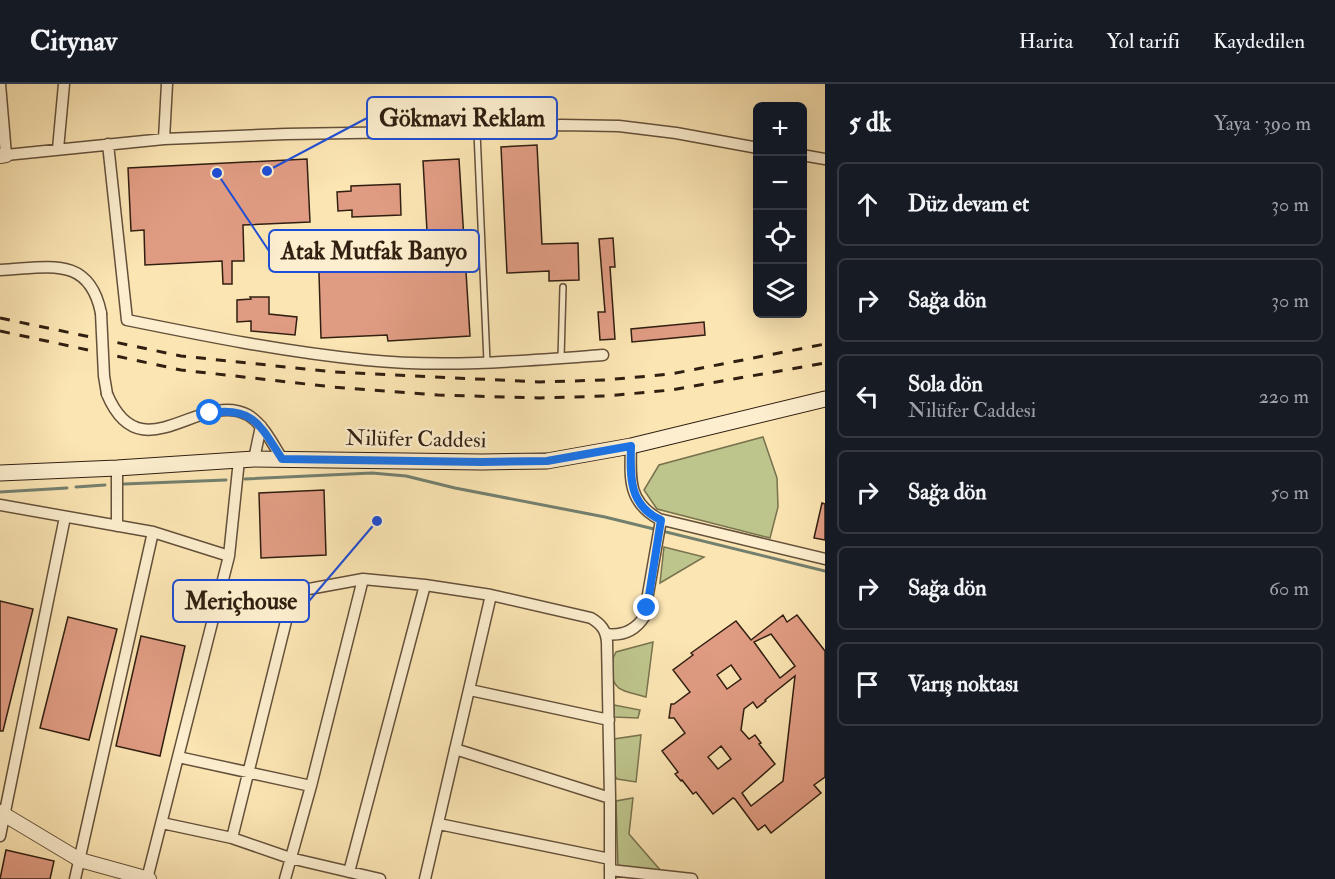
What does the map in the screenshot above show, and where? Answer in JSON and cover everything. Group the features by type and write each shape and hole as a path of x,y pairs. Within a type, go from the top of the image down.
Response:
{"main road":[{"name":"Nilüfer Caddesi","path":"0,472 117,468 246,459 547,461 631,446 825,399"}],"street":[{"path":"0,84 3,155 164,139 286,134 477,132 561,125 619,126 676,133 753,147"},
{"path":"58,149 64,84"},
{"path":"164,139 167,84"},
{"path":"108,144 127,320 236,342 367,360 487,364 603,355"},
{"path":"807,156 825,159"},
{"path":"0,270 60,267 76,272 90,282 98,296 102,313 104,376 107,394 112,407 128,424 141,429 170,427 210,413 223,411 246,414 261,426 282,459"},
{"path":"3,814 80,860 148,879 229,556 246,459 261,426"},
{"path":"631,446 633,490 645,511 661,520 825,559"},
{"path":"117,468 117,526"},
{"path":"0,505 153,532 229,556"},
{"path":"0,836 65,517"},
{"path":"606,634 618,636 630,631 639,625 644,617 661,520"},
{"path":"75,879 153,532"},
{"path":"216,606 363,579 491,595 591,618 603,628 606,634 610,875 692,879"},
{"path":"285,879 363,579"},
{"path":"349,872 425,585"},
{"path":"232,838 293,593"},
{"path":"425,879 491,595"},
{"path":"470,690 609,720"},
{"path":"455,749 610,798"},
{"path":"178,757 310,786"},
{"path":"162,823 232,838 290,858 380,879"},
{"path":"439,824 610,859"}],"lane":[{"path":"477,132 487,364"},
{"path":"561,358 563,287"}],"green space":[{"path":"763,437 777,478 778,507 770,538 657,509 644,490 659,465"},
{"path":"664,547 704,557 660,583"},
{"path":"653,642 646,697 622,690 615,684 613,678 612,661 616,652"},
{"path":"614,705 640,710 638,718 614,717"},
{"path":"641,735 636,782 617,779 614,739"},
{"path":"633,798 629,834 662,872 618,867 616,801"}],"building":[{"path":"537,145 542,244 578,243 579,280 549,281 549,271 507,273 501,147"},
{"path":"307,159 310,222 243,225 244,261 232,261 232,284 223,284 222,261 145,265 144,230 131,231 128,168"},
{"path":"459,159 470,336 388,341 387,335 321,338 318,242 382,240 382,234 427,231 423,161"},
{"path":"400,184 401,215 352,217 352,210 338,211 337,192 351,191 351,186"},
{"path":"613,238 615,267 610,267 615,339 600,340 598,312 605,312 599,239"},
{"path":"250,297 269,297 269,314 297,317 295,335 251,331 251,321 237,322 237,300 251,299"},
{"path":"704,322 705,335 632,342 631,329"},
{"path":"324,490 326,555 261,558 259,493"},
{"path":"822,503 825,504 825,540 814,538"},
{"path":"0,601 33,609 3,731 0,731"},
{"path":"783,615 787,622 797,615 825,651 825,777 814,785 821,793 771,833 765,825 758,830 733,798 713,814 696,792 693,794 675,774 678,772 662,751 685,733 674,718 669,718 671,704 690,692 673,670 693,655 691,653 736,621 751,640","holes":["771,634 795,666 780,678 754,642","731,665 741,679 727,689 717,675","795,676 783,781 751,806 742,793 775,764 759,744 761,743 755,735 749,739 741,730 744,709 753,702 757,708","721,746 731,759 718,769 708,757"]},
{"path":"68,617 117,629 89,740 40,728"},
{"path":"141,636 185,646 160,756 116,746"},
{"path":"6,850 54,861 50,879 0,879"}],"waterway":[{"path":"245,479 372,473 406,476 455,488 605,517 825,571"},
{"path":"124,484 226,480"},
{"path":"76,487 105,485"},
{"path":"0,492 67,488"}],"railway":[{"path":"0,318 181,356 334,372 539,382 605,380 671,374 825,344"},
{"path":"0,331 181,370 333,387 438,395 539,398 606,396 671,390 825,363"}],"place":[{"name":"Gökmavi Reklam","path":"267,171"},
{"name":"Atak Mutfak Banyo","path":"217,173"},
{"name":"Meriçhouse","path":"377,521"}],"route":[{"path":"210,413 236,411 246,414 261,426 282,459 547,461 631,446 630,464 633,490 645,511 661,520 647,608"}]}
